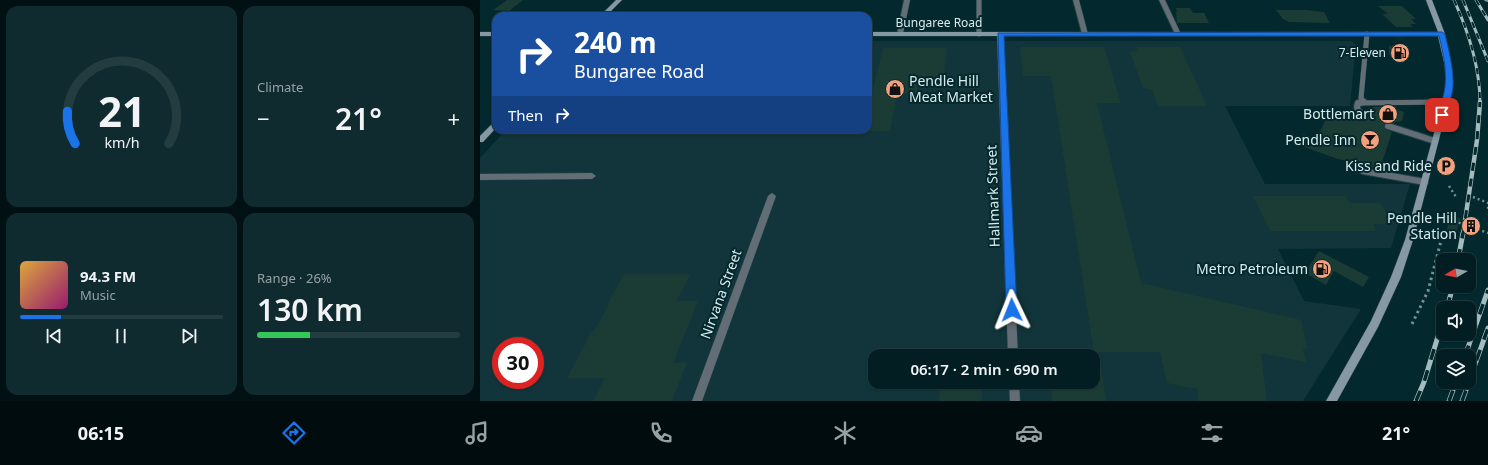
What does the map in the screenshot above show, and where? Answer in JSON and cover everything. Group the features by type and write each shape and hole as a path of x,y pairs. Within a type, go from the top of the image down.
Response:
{"street":[{"path":"607,12 619,0"},
{"path":"900,34 907,0"},
{"path":"1076,0 1085,34"},
{"path":"1162,0 1178,34"},
{"path":"1331,401 1375,324 1390,293 1409,240 1449,89 1446,52 1442,34 1429,0"},
{"path":"480,34 492,34"},
{"name":"Bungaree Road","path":"872,34 1442,34"},
{"name":"Hallmark Street","path":"1000,34 1013,349"},
{"path":"480,140 492,128"},
{"path":"480,177 592,176"},
{"name":"Nirvana Street","path":"697,401 772,196"},
{"path":"1014,389 1015,401"}],"lane":[{"path":"979,0 979,34"},
{"path":"1364,102 1361,98 1367,34"},
{"path":"1361,113 1356,106 1358,103 1364,102 1445,102"},
{"path":"1388,126 1435,142"},
{"path":"1363,171 1384,176 1409,178 1425,182"}],"path":[{"path":"1449,186 1456,197"},
{"path":"1473,197 1488,203 1488,208"},
{"path":"1454,221 1488,233"},
{"path":"1412,324 1428,289 1444,231"}],"shaded area":[{"path":"872,41 1351,41 1356,44 1350,106 1225,106 1265,184 1410,184 1391,248 1278,249 1304,301 1361,309 1303,401 480,401 480,158 502,134 872,134"}],"building":[{"path":"507,0 523,0 509,11 493,10"},
{"path":"1378,6 1402,6 1416,19 1411,19 1416,24 1410,24 1413,27 1396,27 1382,14 1388,14"},
{"path":"1176,8 1190,8 1193,13 1204,13 1209,23 1177,23"},
{"path":"1276,10 1307,10 1324,12 1330,23 1289,22 1283,19"},
{"path":"1389,46 1409,50 1408,60 1389,55"},
{"path":"1020,47 1104,47 1121,103 1097,103 1141,283 1301,320 1308,349 1303,348 1306,362 1261,353 1267,401 1198,401 1197,389 1167,383 1160,352 1100,352 1100,349 1094,349 1051,76 1023,76"},
{"path":"1136,47 1180,47 1207,106 1158,106 1152,90 1143,88 1130,52 1138,51"},
{"name":"Pendle Hill Meat Market","path":"883,48 947,48 943,85 918,85 917,94 897,94 890,131 872,131 872,94"},
{"path":"1369,107 1386,107 1404,112 1402,121 1395,123 1387,121 1384,124 1385,129 1392,132 1380,169 1338,159 1298,145 1303,134 1317,139 1328,114 1354,113 1358,117 1362,118 1365,116"},
{"path":"1253,196 1346,196 1350,203 1380,203 1389,217 1385,217 1390,224 1373,224 1376,231 1270,231"},
{"path":"1447,213 1460,218 1456,234 1447,230"},
{"path":"1319,251 1369,277 1363,287 1334,271 1326,285 1305,273"},
{"path":"624,274 690,274 677,301 698,301 673,363 687,362 672,401 593,401 605,378 567,378 592,331 594,331 609,305 607,305"},
{"path":"1100,360 1106,401 1052,401 1051,389 1100,389"},
{"path":"940,389 982,389 982,401 939,401"}],"railway":[{"path":"1454,0 1473,50 1478,76 1480,102"},
{"path":"1463,0 1488,61"},
{"path":"1476,0 1488,20"},
{"path":"1463,234 1477,140 1480,102"},
{"path":"1459,253 1463,233"},
{"path":"1467,349 1488,290"},
{"path":"1449,301 1451,293"},
{"path":"1476,361 1488,328"},
{"path":"1416,401 1424,382 1437,341"},
{"path":"1449,401 1453,389"},
{"path":"1462,401 1466,389"}],"place":[{"name":"7-Eleven","path":"1400,53"},
{"name":"Pendle Hill Meat Market","path":"895,89"},
{"name":"Bottlemart","path":"1388,114"},
{"name":"Pendle Inn","path":"1370,140"},
{"name":"Kiss and Ride","path":"1446,166"},
{"name":"Pendle Hill Station","path":"1471,226"},
{"name":"Metro Petroleum","path":"1322,269"}],"route":[{"path":"1012,310 1000,34 1442,34 1449,77 1449,89 1442,115"}]}
